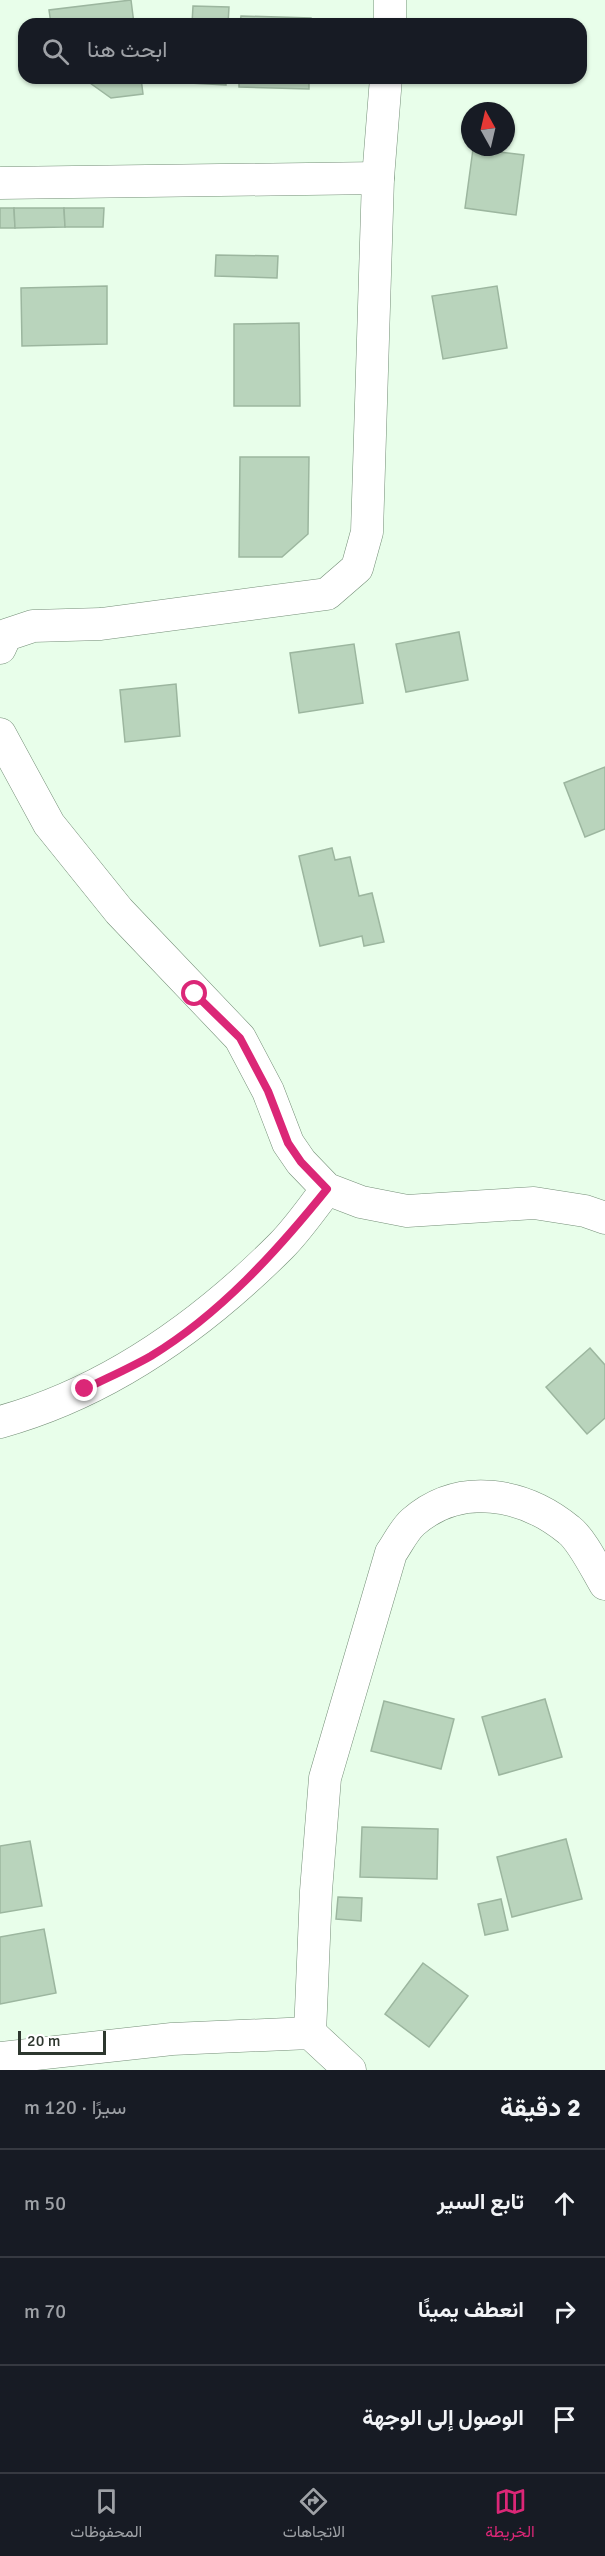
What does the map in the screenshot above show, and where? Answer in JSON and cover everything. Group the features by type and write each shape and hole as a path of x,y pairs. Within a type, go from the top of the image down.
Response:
{"street":[{"path":"390,0 390,18"},
{"path":"0,648 6,635 33,626 101,624 327,594 357,568 367,532 378,178 386,84"},
{"path":"0,183 378,178"},
{"path":"0,734 50,824 63,841 119,911 240,1038 268,1091 288,1143 301,1162 327,1189 361,1202 406,1211 534,1203 585,1211 605,1218"},
{"path":"0,1422 21,1417 85,1389 152,1355 210,1312 282,1245 327,1189"},
{"path":"310,2033 316,1891 326,1778 392,1553 412,1523 444,1503 481,1494 525,1503 571,1531 605,1584"},
{"path":"0,2058 172,2039 310,2033 350,2070"}],"building":[{"path":"131,0 133,18 50,18 49,10"},
{"path":"193,6 229,7 228,18 192,18"},
{"path":"241,16 311,18 241,18"},
{"path":"91,84 142,84 143,94 111,98"},
{"path":"239,84 309,84 309,89 239,87"},
{"path":"524,155 516,215 465,208 472,156"},
{"path":"0,208 14,208 15,228 0,228"},
{"path":"14,208 64,208 65,227 15,228"},
{"path":"64,208 104,208 103,227 65,227"},
{"path":"216,255 278,256 277,278 215,276"},
{"path":"107,286 107,344 22,346 21,288"},
{"path":"497,286 507,348 443,359 432,296"},
{"path":"299,323 300,406 234,406 234,324"},
{"path":"240,457 309,457 308,534 282,557 239,557"},
{"path":"459,632 468,680 406,692 396,644"},
{"path":"354,644 363,703 299,713 290,653"},
{"path":"176,684 180,736 125,742 120,690"},
{"path":"605,767 605,829 585,837 564,783"},
{"path":"332,848 335,860 350,857 359,896 372,893 384,942 364,946 362,936 320,946 299,856"},
{"path":"590,1348 605,1365 605,1418 587,1434 546,1387"},
{"path":"545,1699 562,1757 499,1775 482,1717"},
{"path":"384,1701 454,1719 441,1769 371,1751"},
{"path":"362,1827 438,1829 437,1879 360,1877"},
{"path":"566,1839 582,1899 512,1917 497,1857"},
{"path":"30,1841 42,1906 0,1913 0,1846"},
{"path":"338,1897 362,1898 361,1921 336,1919"},
{"path":"501,1899 508,1930 485,1935 478,1904"},
{"path":"44,1929 56,1993 0,2004 0,1937"},
{"path":"423,1963 468,1996 429,2047 385,2014"}],"route":[{"path":"85,1389 152,1355 210,1312 282,1245 327,1189 301,1162 288,1143 268,1091 240,1038 195,994"}]}
